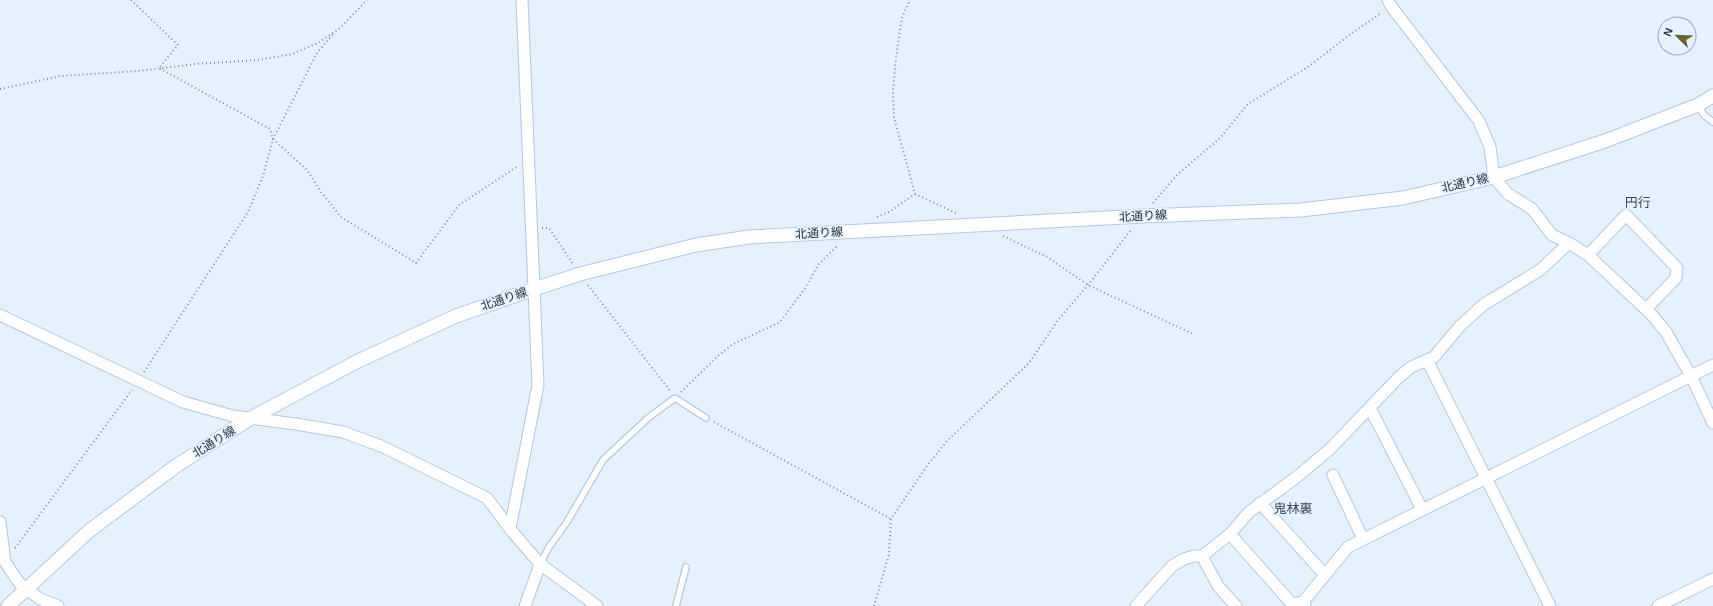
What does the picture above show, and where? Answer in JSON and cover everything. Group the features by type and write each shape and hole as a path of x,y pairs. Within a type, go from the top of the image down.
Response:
{"street":[{"path":"510,529 538,385 522,0"},
{"path":"1390,3 1479,121 1490,147 1494,177 1508,193 1532,209 1552,235 1569,243 1588,256 1646,309 1666,332 1691,376 1713,423"},
{"name":"北通り線","path":"8,606 89,531 176,466 251,418 358,361 449,319 580,274 696,245 749,237 1143,216 1301,210 1403,198 1494,177 1605,141 1698,105 1713,96"},
{"path":"1588,256 1626,215 1677,268 1676,278 1646,309"},
{"path":"1136,606 1172,566 1184,559 1194,556 1202,556 1230,534 1249,512 1298,476 1330,449 1399,377 1411,367 1434,357 1460,326 1483,305 1540,270 1569,243"},
{"path":"0,315 183,402 233,416 343,432 381,446 487,498 510,529 540,564 597,606"},
{"path":"1427,360 1487,477 1550,606"},
{"path":"1230,534 1292,604 1304,604 1348,547 1713,364"},
{"path":"1370,408 1422,509"},
{"path":"1333,475 1363,539"},
{"path":"1260,503 1325,575"},
{"path":"0,522 5,562 20,584 40,599 58,606"},
{"path":"1202,556 1218,586 1236,606"},
{"path":"525,606 540,564"},
{"path":"1658,606 1713,579"}],"lane":[{"path":"1698,105 1704,115 1713,122"},
{"path":"540,564 567,522 603,460 648,418 675,398 706,418"},
{"path":"676,606 686,567"}],"path":[{"path":"131,0 178,45 159,68"},
{"path":"0,89 60,76 258,60 292,54 318,43 340,28 367,0"},
{"path":"910,0 902,17 897,51 893,91 894,117 915,194 961,216"},
{"path":"874,606 889,554 891,519 927,466 947,441 1029,363 1058,320 1177,175 1220,138 1248,104 1308,67 1390,3"},
{"path":"5,562 138,381 248,212 263,176 273,139 317,53 334,32"},
{"path":"159,68 270,129 273,139 307,170 321,192 341,217 416,263 460,205 529,159"},
{"path":"875,218 889,212 915,194"},
{"path":"532,228 549,228 580,274 675,398 719,355 733,344 780,322 806,287 818,264 852,232"},
{"path":"1000,235 1047,257 1088,285 1193,334"},
{"path":"706,418 891,519"}],"district":[{"name":"円行","path":"1638,202"},
{"name":"鬼林裏","path":"1293,508"}]}
